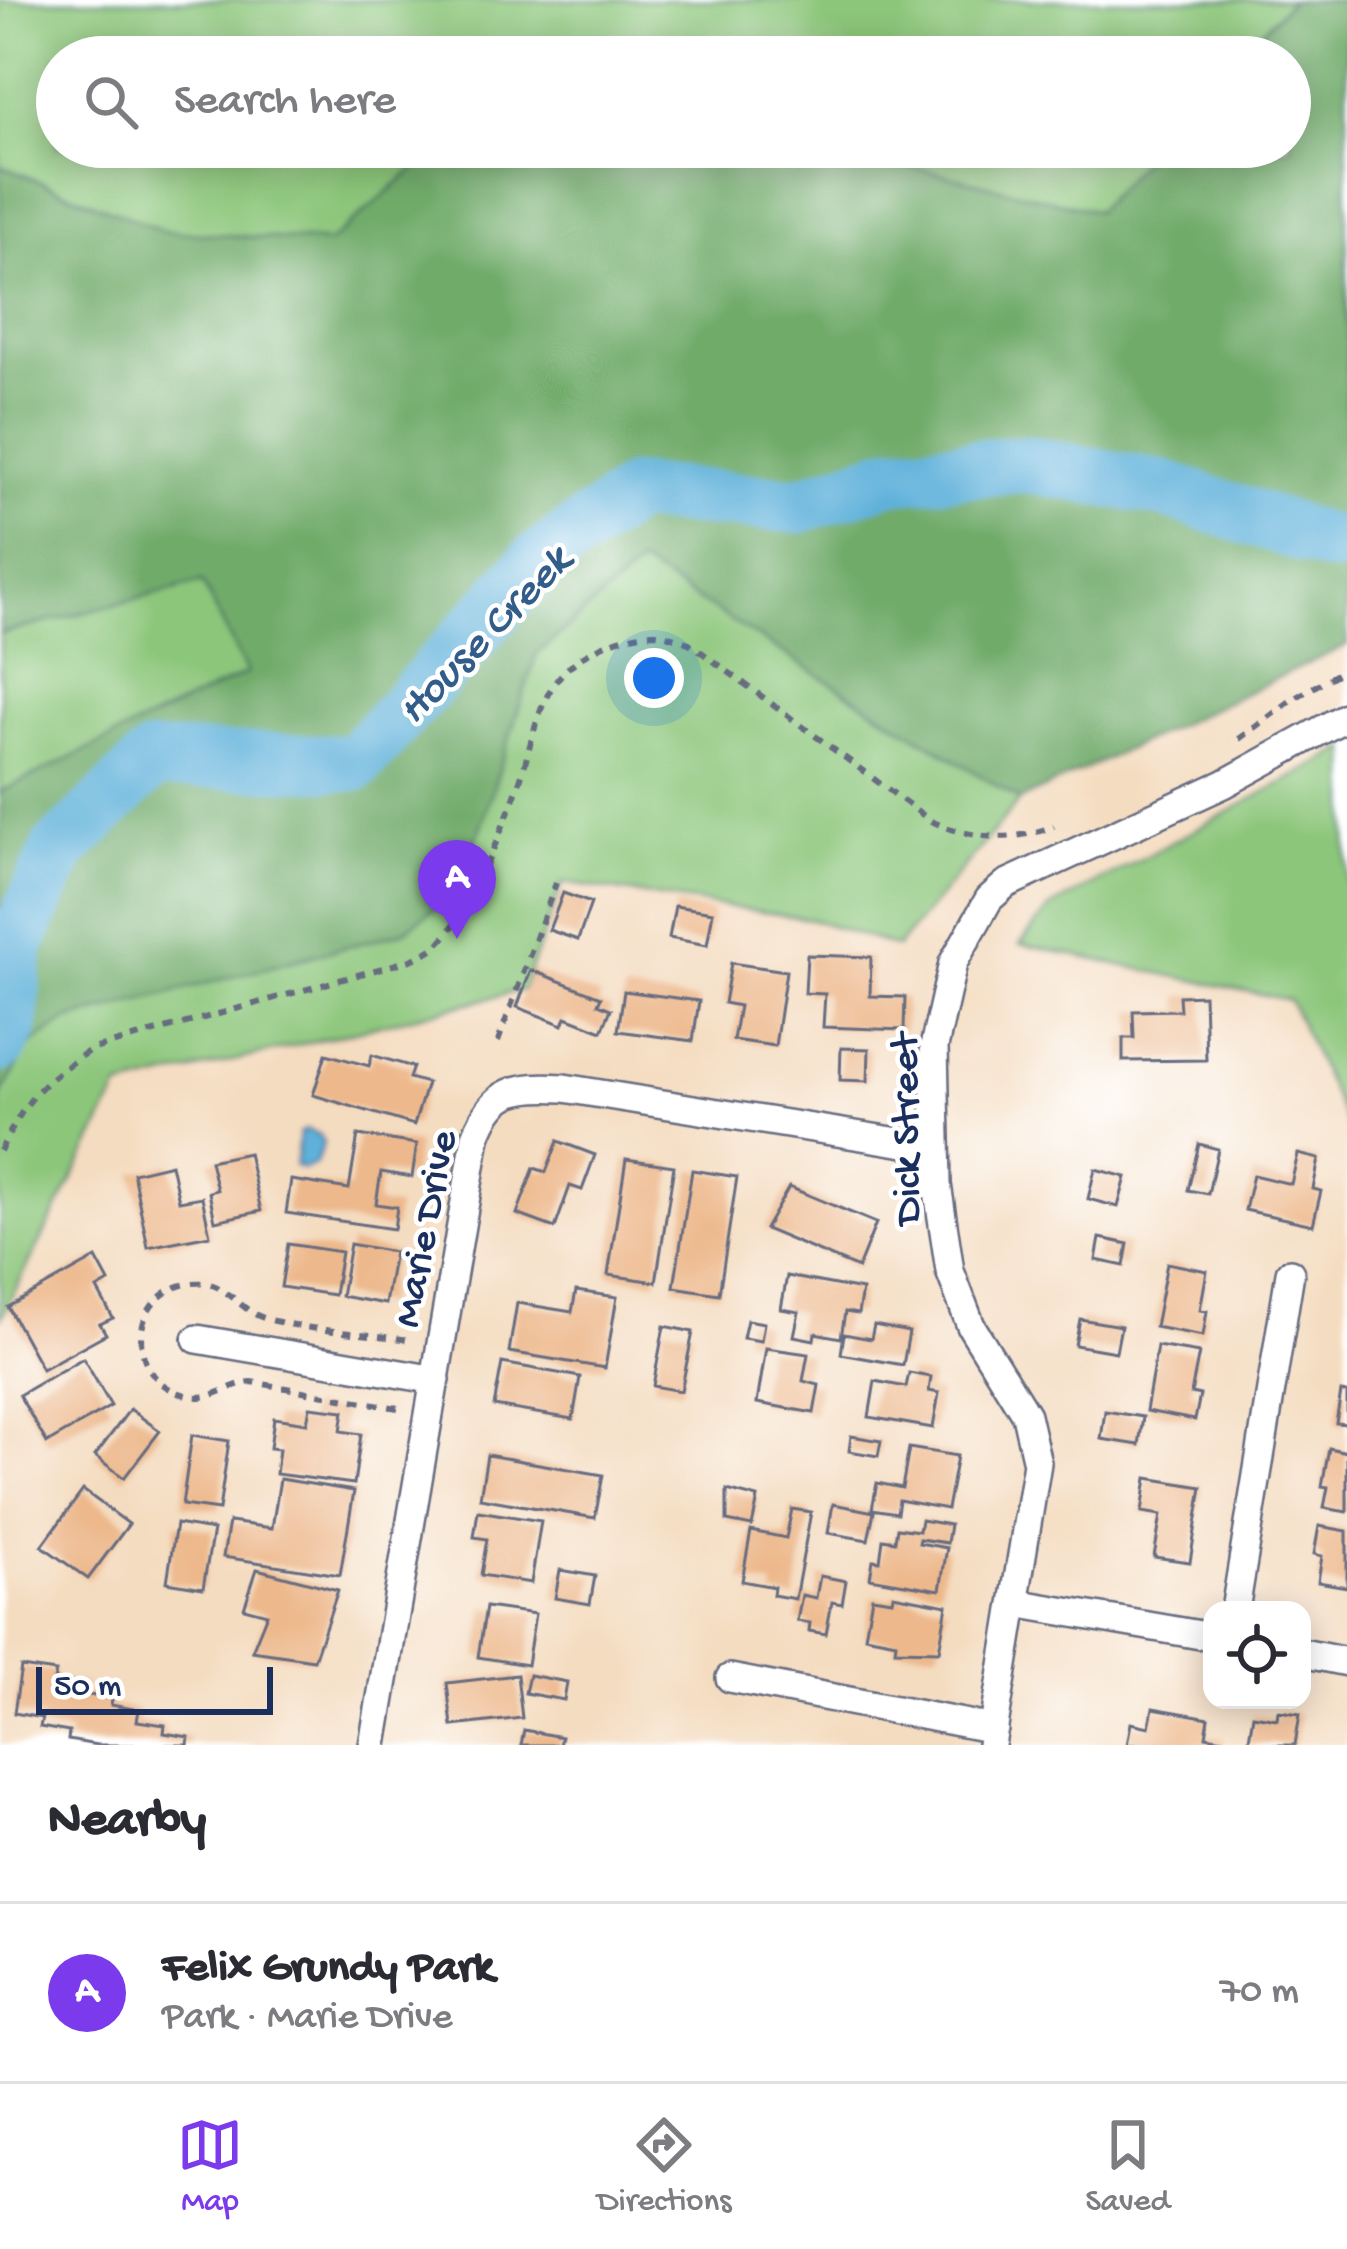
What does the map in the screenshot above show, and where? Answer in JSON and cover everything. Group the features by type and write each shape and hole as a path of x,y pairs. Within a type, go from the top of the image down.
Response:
{"street":[{"name":"Dick Street","path":"993,1737 1035,1484 1035,1441 1026,1415 971,1326 950,1271 937,1184 934,1047 953,963 989,899 1006,884 1224,784 1347,716"},
{"name":"Marie Drive","path":"373,1745 476,1137 497,1101 517,1088 563,1088 936,1148"},
{"path":"1235,1601 1290,1273"},
{"path":"197,1339 436,1380"},
{"path":"1015,1603 1203,1635"},
{"path":"1311,1655 1347,1662"},
{"path":"730,1678 993,1737"}],"path":[{"path":"0,1151 28,1099 56,1072 90,1050 411,960 435,947 456,922 485,865 553,686 583,656 620,638 658,633 689,644 931,821 952,830 1001,839 1033,835 1073,819"},
{"path":"1228,746 1293,699 1347,668"},
{"path":"498,1042 556,883"}],"green space":[{"path":"0,0 1291,0 1258,36 36,36 36,168 416,168 330,242 163,231 0,166"},
{"path":"1291,0 1347,0 1347,645 1020,800 640,564 536,655 479,832 441,904 402,932 68,1020 30,1045 0,1096 0,792 247,673 202,582 0,634 0,166 163,231 330,242 416,168 916,168 1096,211 1136,168 1311,168 1311,36 1258,36"},
{"path":"916,168 1136,168 1096,211"},
{"path":"640,564 1020,800 897,947 810,919 563,883 522,990 119,1089 0,1320 0,1096 30,1045 509,732 536,654"},
{"path":"202,582 247,673 0,792 0,634"},
{"path":"1347,748 1347,1125 1289,1000 1020,944 1050,908"}],"water":[{"path":"300,1133 320,1135 323,1143 316,1163 304,1169 295,1166"}],"building":[{"path":"563,893 591,903 578,940 549,930"},
{"path":"675,906 713,912 707,945 669,938"},
{"path":"807,955 871,957 870,996 905,997 904,1030 823,1027 825,994 805,993"},
{"path":"731,963 786,971 775,1046 733,1040 739,1006 724,1003"},
{"path":"531,970 601,997 598,1004 611,1009 602,1031 566,1017 563,1025 517,1007"},
{"path":"624,991 699,1001 693,1041 618,1031"},
{"path":"1204,995 1206,1060 1123,1061 1123,1038 1134,1038 1133,1011 1180,1010 1179,996"},
{"path":"841,1048 869,1049 868,1081 840,1080"},
{"path":"326,1054 369,1066 372,1055 413,1067 409,1078 427,1083 414,1125 313,1095"},
{"path":"358,1135 417,1144 412,1177 381,1172 376,1204 397,1207 394,1229 286,1213 291,1180 349,1189"},
{"path":"558,1141 595,1155 582,1190 570,1186 555,1228 517,1214 534,1168 546,1172"},
{"path":"1199,1144 1218,1149 1208,1194 1188,1190"},
{"path":"248,1153 261,1211 215,1221 209,1192 217,1190 210,1161"},
{"path":"1298,1154 1319,1159 1313,1189 1321,1191 1313,1225 1245,1210 1253,1175 1291,1184"},
{"path":"626,1159 674,1166 656,1282 608,1275"},
{"path":"171,1164 179,1201 202,1197 210,1235 148,1247 133,1173"},
{"path":"1095,1169 1126,1177 1118,1207 1088,1199"},
{"path":"692,1170 737,1177 719,1294 674,1287"},
{"path":"789,1187 876,1223 858,1268 765,1229"},
{"path":"1100,1238 1128,1244 1124,1266 1096,1260"},
{"path":"288,1244 341,1252 334,1295 281,1287"},
{"path":"350,1244 394,1252 385,1304 341,1296"},
{"path":"96,1258 109,1282 97,1289 113,1318 100,1324 106,1334 42,1369 8,1307"},
{"path":"1167,1263 1207,1271 1200,1310 1207,1311 1203,1336 1155,1327"},
{"path":"787,1276 862,1290 858,1314 845,1312 841,1338 815,1333 814,1340 794,1336 799,1312 781,1309"},
{"path":"576,1291 617,1297 605,1368 509,1352 517,1303 572,1312"},
{"path":"1080,1319 1121,1326 1116,1352 1075,1345"},
{"path":"747,1320 764,1323 761,1341 743,1338"},
{"path":"874,1325 909,1332 903,1365 841,1354 844,1334 871,1339"},
{"path":"664,1326 693,1332 681,1391 653,1386"},
{"path":"1157,1346 1199,1353 1191,1393 1200,1395 1195,1420 1146,1411"},
{"path":"766,1348 808,1354 803,1381 819,1385 814,1413 757,1403"},
{"path":"83,1358 111,1406 47,1443 19,1395"},
{"path":"502,1363 580,1377 573,1419 494,1406"},
{"path":"909,1373 931,1377 929,1391 939,1393 933,1428 869,1417 875,1381 906,1387"},
{"path":"1341,1392 1347,1393 1347,1424 1336,1423"},
{"path":"310,1407 344,1411 341,1431 361,1434 354,1484 276,1474 279,1449 270,1448 274,1418 307,1423"},
{"path":"130,1409 160,1431 124,1478 95,1456"},
{"path":"1105,1411 1143,1417 1139,1445 1101,1439"},
{"path":"192,1435 229,1441 219,1510 182,1505"},
{"path":"851,1436 881,1441 878,1456 849,1451"},
{"path":"909,1448 957,1456 947,1509 899,1500 897,1513 872,1509 877,1483 902,1488"},
{"path":"1329,1448 1347,1452 1347,1512 1324,1508 1328,1487 1322,1486"},
{"path":"487,1455 603,1475 595,1518 480,1498"},
{"path":"1147,1478 1202,1487 1190,1562 1154,1557 1161,1515 1142,1512"},
{"path":"280,1479 354,1491 340,1575 223,1557 229,1522 272,1528"},
{"path":"83,1490 129,1524 88,1579 42,1546"},
{"path":"727,1490 758,1498 752,1526 727,1521"},
{"path":"833,1504 874,1512 868,1540 828,1533"},
{"path":"792,1509 811,1512 795,1599 773,1595 774,1587 742,1581 751,1531 786,1538"},
{"path":"478,1511 541,1521 531,1583 481,1575 487,1539 474,1537"},
{"path":"921,1520 950,1525 947,1543 920,1539 919,1543 947,1548 940,1590 870,1578 873,1560 880,1561 883,1539 895,1541 897,1528 919,1531"},
{"path":"176,1524 213,1530 203,1588 167,1582"},
{"path":"1319,1526 1347,1531 1347,1587 1318,1582 1322,1556 1314,1554"},
{"path":"257,1569 338,1590 314,1660 252,1651 267,1614 244,1608"},
{"path":"560,1570 595,1576 590,1604 555,1598"},
{"path":"820,1576 846,1581 842,1604 832,1602 826,1634 809,1631 810,1623 797,1621 802,1595 816,1598"},
{"path":"893,1595 947,1605 939,1651 895,1650 896,1642 865,1636 872,1597 892,1600"},
{"path":"486,1607 535,1614 527,1665 478,1657"},
{"path":"21,1667 56,1672 54,1680 85,1684 83,1694 139,1710 137,1721 165,1725 164,1733 189,1737 188,1745 97,1745 68,1740 69,1732 40,1727 42,1718 14,1713"},
{"path":"517,1675 522,1718 452,1726 447,1683"},
{"path":"529,1675 567,1682 564,1700 525,1693"},
{"path":"1153,1708 1209,1718 1206,1736 1224,1739 1223,1745 1127,1745 1131,1723 1149,1727"},
{"path":"1278,1711 1300,1714 1295,1745 1248,1745 1253,1715 1277,1719"},
{"path":"524,1730 561,1737 559,1745 521,1745"}],"waterway":[{"name":"House Creek","path":"0,1044 9,1026 15,946 59,850 152,760 355,763 538,561 635,493 799,505 890,475 1026,464 1164,489 1332,544 1347,543"}],"place":[{"name":"Felix Grundy Park","path":"457,939"}]}
